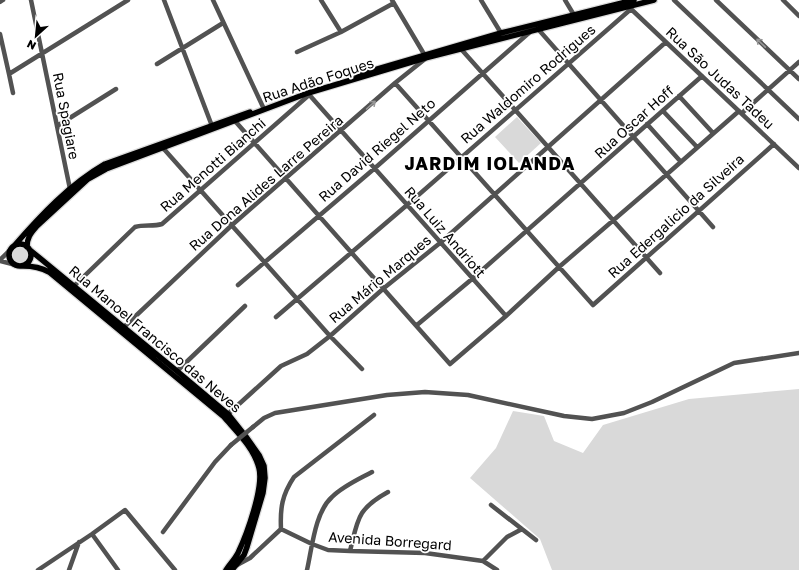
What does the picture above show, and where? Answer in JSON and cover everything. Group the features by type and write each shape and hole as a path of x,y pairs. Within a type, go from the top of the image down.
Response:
{"main road":[{"name":"Rua Adão Foques","path":"13,247 37,220 70,189 86,175 105,164 263,107 501,33 574,15 631,3 654,0"},
{"name":"Rua Adão Foques","path":"425,56 461,49 531,31 631,3"},
{"name":"Rua Adão Foques","path":"28,248 27,240 37,226 88,179 106,169 307,93"},
{"path":"21,244 28,248 31,253 30,260 23,266 16,265 9,258 9,254 13,247 21,244"},
{"name":"Rua Manoel Francisco das Neves","path":"28,248 124,326 228,414 248,438 264,466 265,478 263,493 248,546 244,555 234,566"},
{"name":"Rua Manoel Francisco das Neves","path":"23,266 43,268 49,272 224,417 244,441 259,468 260,478 258,493 234,566"},
{"path":"226,570 230,568 240,556 244,555 250,558"},
{"path":"226,570 234,566"}],"street":[{"name":"Rua Spagiare","path":"31,0 70,189"},
{"path":"118,0 119,6"},
{"path":"9,74 128,0"},
{"path":"164,0 212,126"},
{"path":"213,0 263,107"},
{"path":"321,0 341,32"},
{"path":"481,0 501,33"},
{"path":"565,0 574,15"},
{"path":"674,0 799,119"},
{"path":"716,0 799,79"},
{"path":"783,0 799,16"},
{"path":"297,52 341,32 393,2 425,56"},
{"name":"Rua São Judas Tadeu","path":"631,3 666,42 799,168"},
{"name":"Rua Waldomiro Rodrigues","path":"276,317 515,110 568,63 631,3"},
{"path":"157,64 224,23"},
{"path":"538,29 599,100 713,227"},
{"name":"Rua David Riegel Neto","path":"238,285 318,215 375,168 531,31"},
{"path":"0,34 13,93"},
{"name":"Rua Mário Marques","path":"228,414 281,366 307,354 330,336 384,288 440,242 666,42"},
{"path":"461,49 660,273"},
{"name":"Rua Dona Alides Larre Pereira","path":"124,326 232,225 342,131 425,56"},
{"path":"235,121 450,364 713,133 799,62"},
{"name":"Rua Oscar Hoff","path":"417,326 702,76"},
{"path":"395,83 559,267"},
{"path":"57,126 116,89"},
{"name":"Rua Luiz Andriott","path":"307,93 506,316"},
{"name":"Rua Menotti Bianchi","path":"74,286 135,227 141,225 156,226 162,224 254,143 307,93"},
{"path":"679,96 713,133"},
{"path":"663,111 697,147"},
{"path":"647,124 681,162"},
{"name":"Rua Edergalicio da Silveira","path":"559,267 593,305 774,144"},
{"path":"163,148 298,298 330,336 362,369"},
{"name":"Rua Adão Foques","path":"0,261 13,247"},
{"path":"0,261 16,265"},
{"path":"177,371 245,306"},
{"path":"163,532 215,462 231,445 264,418 275,413 387,395 425,392 468,395 564,416 592,418 624,413 652,402 734,363 799,352"},
{"path":"234,566 250,558 282,529 280,513 283,499 287,487 294,477 374,415"},
{"path":"307,570 312,544 326,503 342,489 372,472"},
{"path":"350,552 357,522 361,513 374,500 388,492"},
{"path":"491,505 536,540"},
{"path":"38,570 125,510 175,570"},
{"name":"Avenida Borregard","path":"282,529 328,550 350,552 425,553 483,561 497,570"},
{"path":"483,561 507,537 522,529"},
{"path":"92,534 113,568 118,570"},
{"path":"69,570 78,542"}],"shaded area":[{"path":"517,117 541,143 519,163 495,137"},
{"path":"20,247 26,250 29,256 26,262 20,265 14,262 11,256 14,250"},
{"path":"799,389 799,570 552,570 540,539 470,478 496,448 513,411 544,416 554,441 583,453 603,425 689,399"}],"district":[{"name":"JARDIM IOLANDA","path":"490,164"}]}
